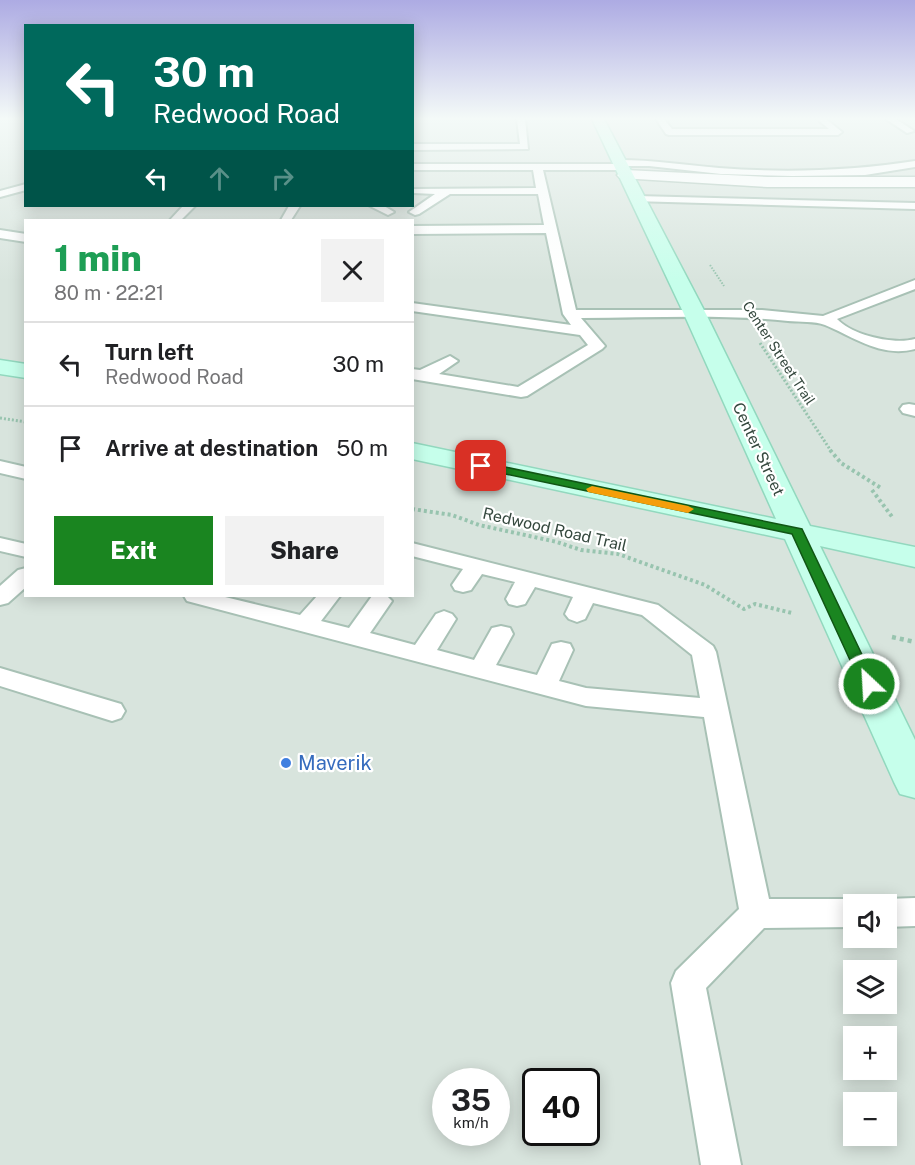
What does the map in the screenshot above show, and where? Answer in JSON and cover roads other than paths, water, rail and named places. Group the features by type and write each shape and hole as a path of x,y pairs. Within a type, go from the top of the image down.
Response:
{"main road":[{"name":"Center Street","path":"625,173 694,314 915,782"},
{"path":"0,367 24,371"},
{"path":"414,451 915,557"}],"street":[{"path":"678,173 768,182 915,182"}],"lane":[{"path":"416,191 505,173"},
{"path":"417,375 521,393 597,346 570,314 539,173"},
{"path":"0,194 24,188"},
{"path":"416,191 543,191"},
{"path":"416,191 447,191"},
{"path":"416,191 447,191"},
{"path":"637,200 915,206"},
{"path":"177,219 188,207"},
{"path":"414,230 551,229"},
{"path":"0,234 24,238"},
{"path":"915,284 829,317 832,324 883,346 909,347 915,344"},
{"path":"414,307 584,331"},
{"path":"418,323 441,311"},
{"path":"570,314 741,314 797,316 831,321"},
{"path":"452,329 476,316"},
{"path":"493,336 518,322"},
{"path":"526,341 551,326"},
{"path":"417,375 450,361"},
{"path":"458,382 482,367"},
{"path":"0,467 24,473"},
{"path":"0,544 24,550"},
{"path":"414,552 470,575 522,589 581,603 650,610 704,652 756,914"},
{"path":"0,598 24,577"},
{"path":"205,597 257,603 306,624 354,638 586,698 715,709"},
{"path":"306,624 328,597"},
{"path":"354,638 380,602"},
{"path":"421,655 444,619"},
{"path":"482,670 501,634"},
{"path":"544,687 561,650"},
{"path":"0,677 112,711"},
{"path":"897,913 915,912"},
{"path":"721,1165 688,983 756,914 843,913"}],"place":[{"name":"Maverik","path":"286,763"}]}
